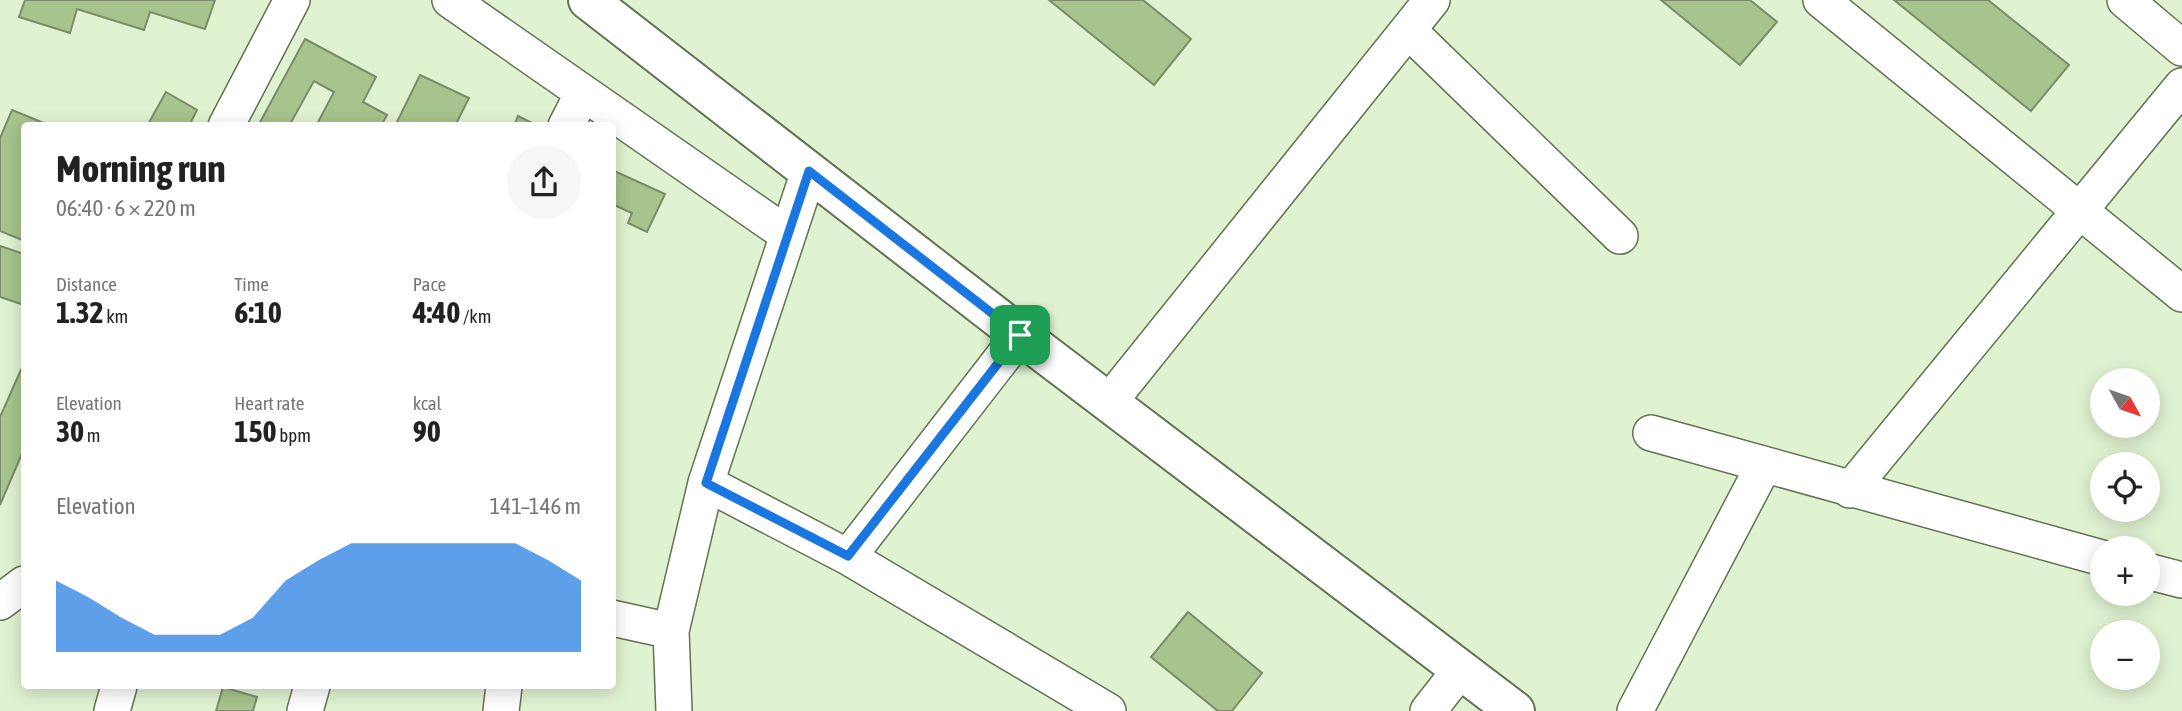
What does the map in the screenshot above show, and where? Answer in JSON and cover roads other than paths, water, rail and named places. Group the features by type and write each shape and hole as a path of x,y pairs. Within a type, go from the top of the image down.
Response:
{"main road":[{"path":"588,0 1020,335 1516,711"}],"street":[{"path":"228,122 292,0"},
{"path":"450,0 788,235"},
{"path":"1109,402 1432,0"},
{"path":"1821,0 2182,294"},
{"path":"2125,0 2182,48"},
{"path":"1408,30 1620,236"},
{"path":"1850,490 2182,86"},
{"path":"568,122 583,93"},
{"path":"674,711 671,631 706,483 809,171"},
{"path":"848,556 1020,335"},
{"path":"1651,433 2090,555"},
{"path":"1635,711 1764,465"},
{"path":"706,483 848,556 1108,711"},
{"path":"2160,574 2182,580"},
{"path":"0,602 21,586"},
{"path":"616,619 671,631"},
{"path":"1428,711 1461,669"},
{"path":"112,711 119,689"},
{"path":"305,711 311,689"},
{"path":"501,711 504,689"}]}
